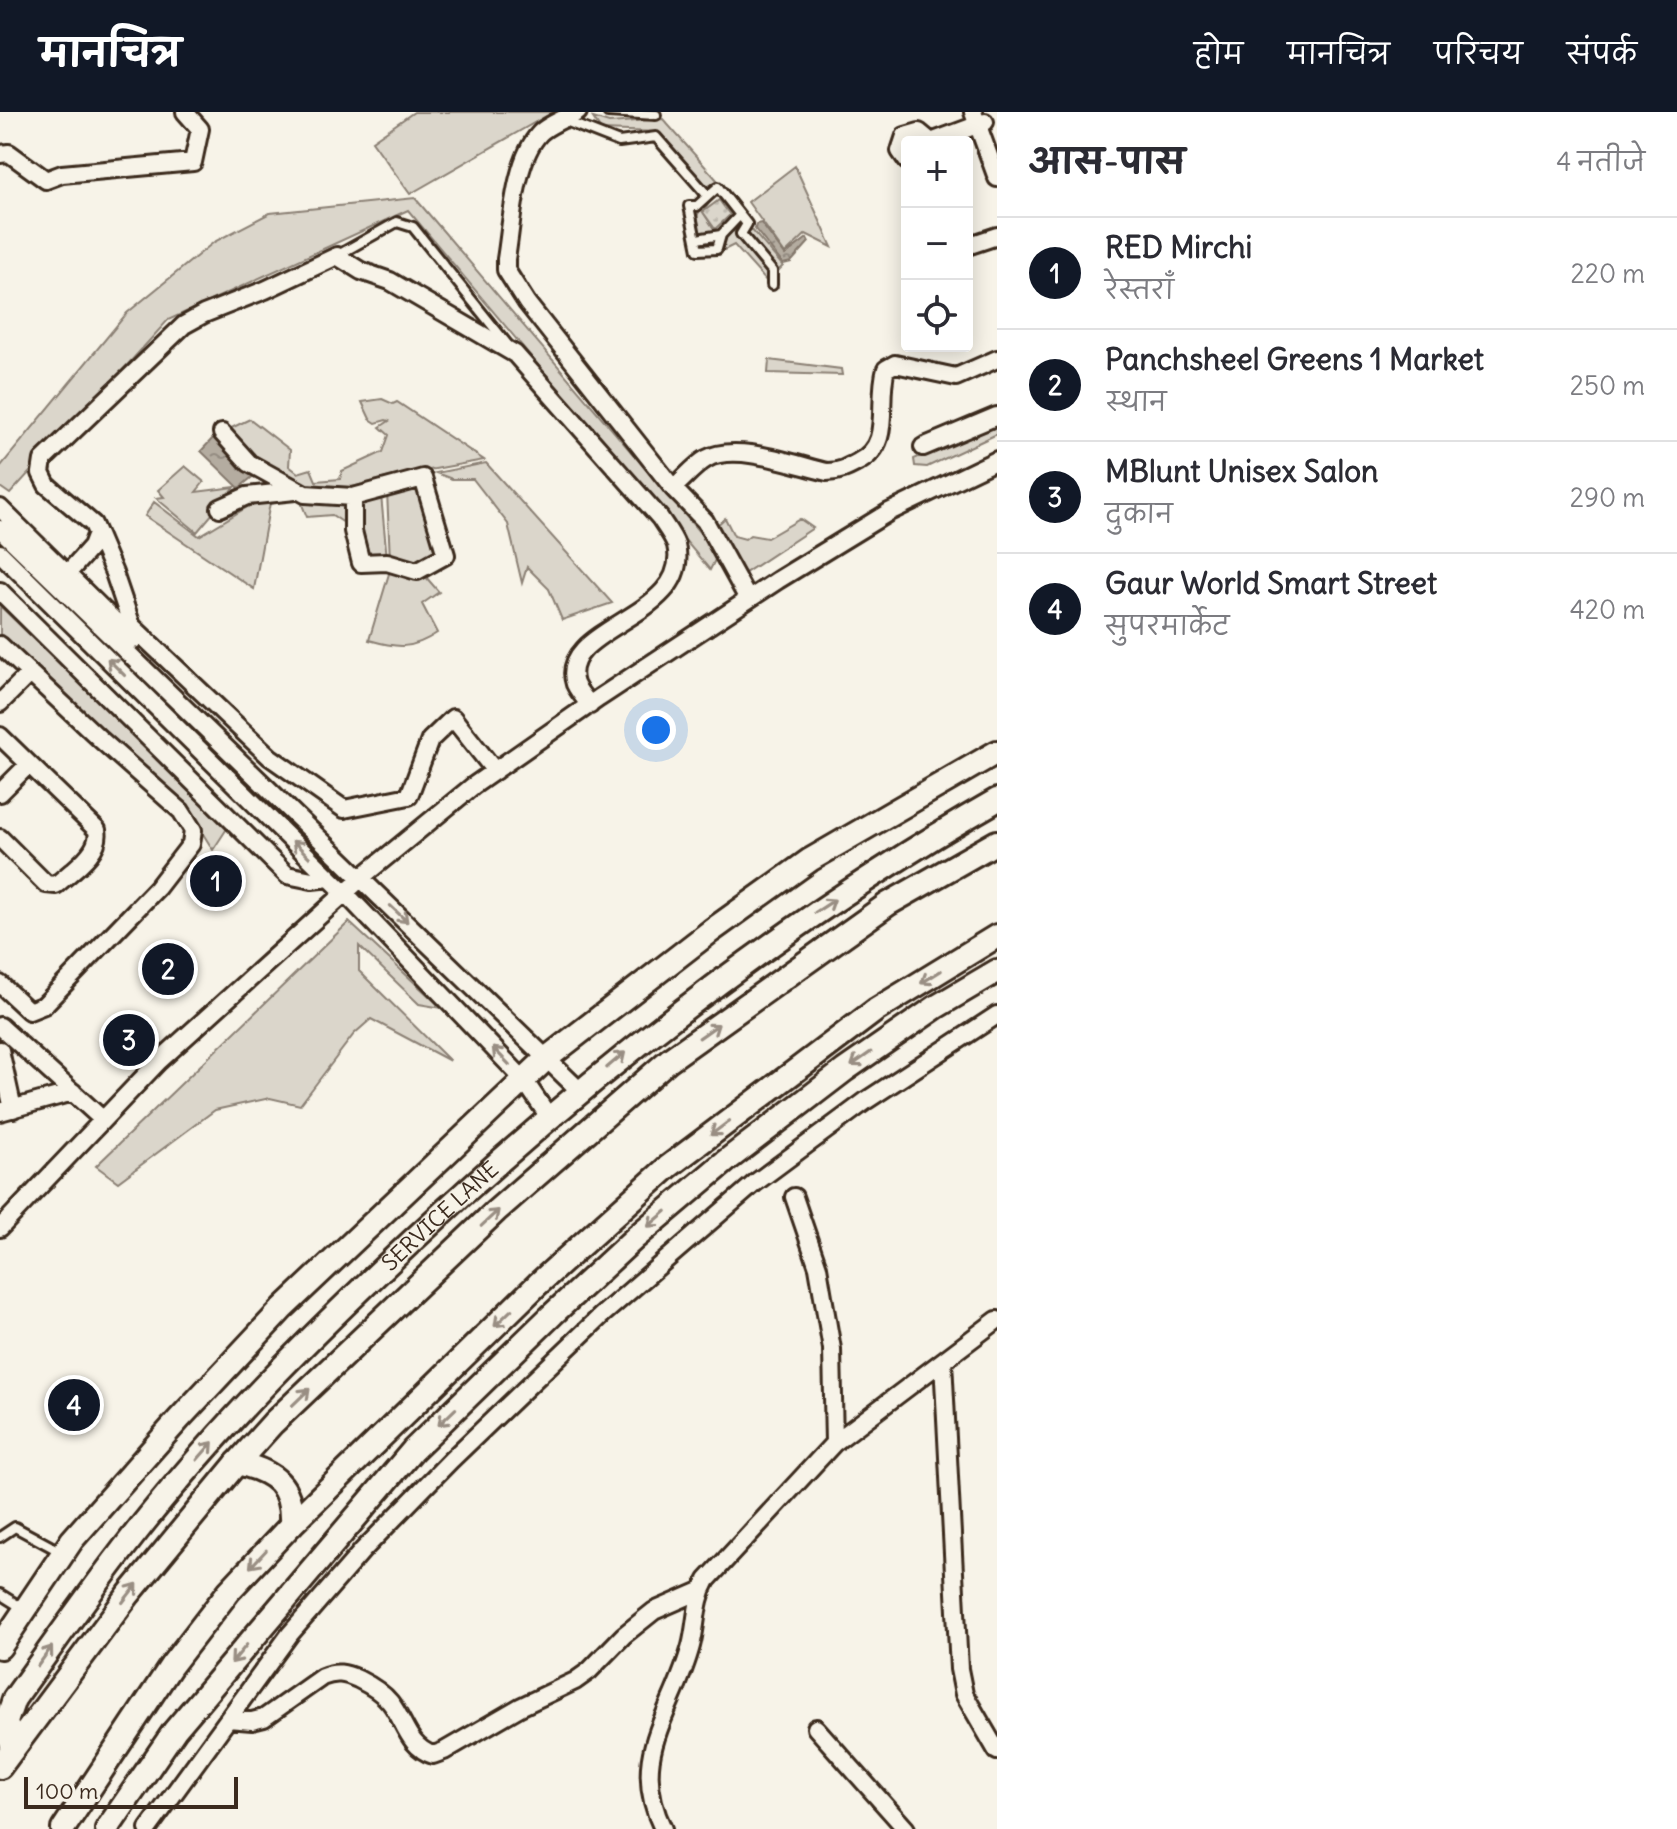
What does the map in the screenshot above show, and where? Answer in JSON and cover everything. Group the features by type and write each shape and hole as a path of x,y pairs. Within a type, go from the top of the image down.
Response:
{"street":[{"path":"0,154 9,153 46,180 62,174 193,162 200,129 185,112"},
{"path":"578,112 542,131 531,145 523,164 506,270 527,303 673,488 705,521 748,599"},
{"path":"943,136 979,118"},
{"path":"979,118 997,154"},
{"path":"979,118 997,178"},
{"path":"905,136 919,132 924,136"},
{"path":"973,245 997,236"},
{"path":"495,771 453,718 430,740 409,796 344,809 270,757 132,626 93,524 47,485 41,473 43,460 184,325 337,256 361,271 390,281 515,354 660,518 675,542 677,560 674,580 661,595 582,650 574,667 575,685 590,705"},
{"path":"673,488 705,459 719,454 740,453 837,472 870,456 877,449 886,369 895,364 956,377 997,359"},
{"path":"923,447 997,416"},
{"path":"222,433 249,463 305,494"},
{"path":"0,1228 159,1061 345,893 495,771 748,599 889,512 997,460"},
{"path":"220,508 247,496 291,489 305,494 353,497 423,478 446,555 417,571 387,562 361,563 353,531 353,497"},
{"path":"0,508 580,1091"},
{"path":"0,529 366,875"},
{"path":"67,574 92,546 97,533"},
{"path":"2,558 345,893 524,1080 549,1117"},
{"path":"0,591 287,875 312,880 330,878"},
{"path":"0,645 181,811 193,830 191,844 157,888 44,1005 29,1011 0,984"},
{"path":"0,703 30,673"},
{"path":"0,736 97,830 96,846 56,885 51,886 0,838"},
{"path":"0,1647 63,1553 126,1477 283,1308 547,1058 711,931 810,860 997,752"},
{"path":"0,793 28,765"},
{"name":"SERVICE LANE","path":"4,1760 6,1722 14,1699 152,1514 289,1359 475,1182 626,1052 813,914 916,846 997,800"},
{"path":"4,1760 129,1594 237,1463 273,1423 496,1211 669,1060 888,904 997,842"},
{"path":"63,1829 162,1678 229,1591 291,1525 538,1284 668,1167 876,1010 997,936"},
{"path":"107,1829 175,1730 413,1450 553,1314 636,1237 726,1161 845,1070 936,1007 997,971"},
{"path":"148,1829 290,1634 363,1550 451,1460 602,1315 755,1183 867,1100 997,1015"},
{"path":"0,1026 102,1119"},
{"path":"0,1050 7,1110 73,1092"},
{"path":"794,1197 818,1267 832,1349 834,1443"},
{"path":"663,1829 654,1811 648,1769 652,1749 691,1648 700,1591 707,1580 834,1443 997,1320"},
{"path":"943,1361 959,1669 964,1694 995,1744"},
{"path":"237,1463 255,1467 276,1478 292,1507 291,1525"},
{"path":"228,1719 252,1721 264,1718 322,1677 333,1672 342,1673 384,1695 416,1747 433,1755 575,1681 654,1611 700,1591"},
{"path":"816,1728 906,1829"}],"lane":[{"path":"608,112 656,115"},
{"path":"562,120 619,142 656,137 708,196"},
{"path":"740,215 721,235 717,249 698,250 689,206 697,206 718,187 740,215 747,224 741,234 772,271 772,285"},
{"path":"337,256 397,222 413,227 515,354"},
{"path":"697,239 721,235"},
{"path":"0,1537 15,1527 63,1553"},
{"path":"0,1594 25,1610"}],"shaded area":[{"path":"414,112 553,112 410,194 372,141"},
{"path":"593,118 609,123 663,119 718,181 707,187 657,132 601,130"},
{"path":"795,166 832,247 806,234 785,254 748,202"},
{"path":"714,196 703,212 716,232 698,237 698,214"},
{"path":"415,198 718,554 710,570 408,210 168,320 10,494 0,487 0,467 127,313 214,242 270,213"},
{"path":"719,200 730,215 715,229 703,212"},
{"path":"732,229 770,275 768,283 734,245 718,253 722,238"},
{"path":"751,229 783,266 776,273 745,235"},
{"path":"769,360 841,369 842,375 768,373"},
{"path":"382,399 393,404 397,402 484,460 386,478 326,494 271,472 223,432 250,419 290,450 289,466 298,473 311,469 316,481 340,479 342,471 383,452 389,435 380,427 389,421 376,423 370,419 362,402"},
{"path":"997,421 997,434 927,467 915,466 914,459"},
{"path":"486,463 612,603 562,620 549,589 527,567 522,583 508,524 473,479 452,479 436,473"},
{"path":"185,466 204,482 196,492 235,487 197,532 156,498 164,497 158,490"},
{"path":"421,479 443,555 414,568 390,560 387,491"},
{"path":"272,492 254,589 145,516 154,502 199,536"},
{"path":"381,495 387,559 363,561 356,534 360,498"},
{"path":"299,497 351,502 350,527 332,515 307,517"},
{"path":"725,518 734,536 745,539 750,535 767,538 800,519 813,528 745,573 715,527"},
{"path":"391,567 425,576 439,592 422,604 437,633 412,645 396,646 369,640"},
{"path":"0,606 228,827 213,850 190,813 0,634"},
{"path":"349,922 442,1008 419,1004 359,946 359,971 450,1061 371,1019 354,1034 300,1105 270,1098 215,1110 118,1182 96,1166"}],"water":[{"path":"761,223 785,255 807,238 809,242 791,262 783,264 755,229 756,224"},
{"path":"215,436 256,474 239,488 201,451"}],"place":[{"name":"RED Mirchi","path":"216,881"},
{"name":"Panchsheel Greens 1 Market","path":"168,969"},
{"name":"MBlunt Unisex Salon","path":"129,1040"},
{"name":"Gaur World Smart Street","path":"74,1405"}]}
